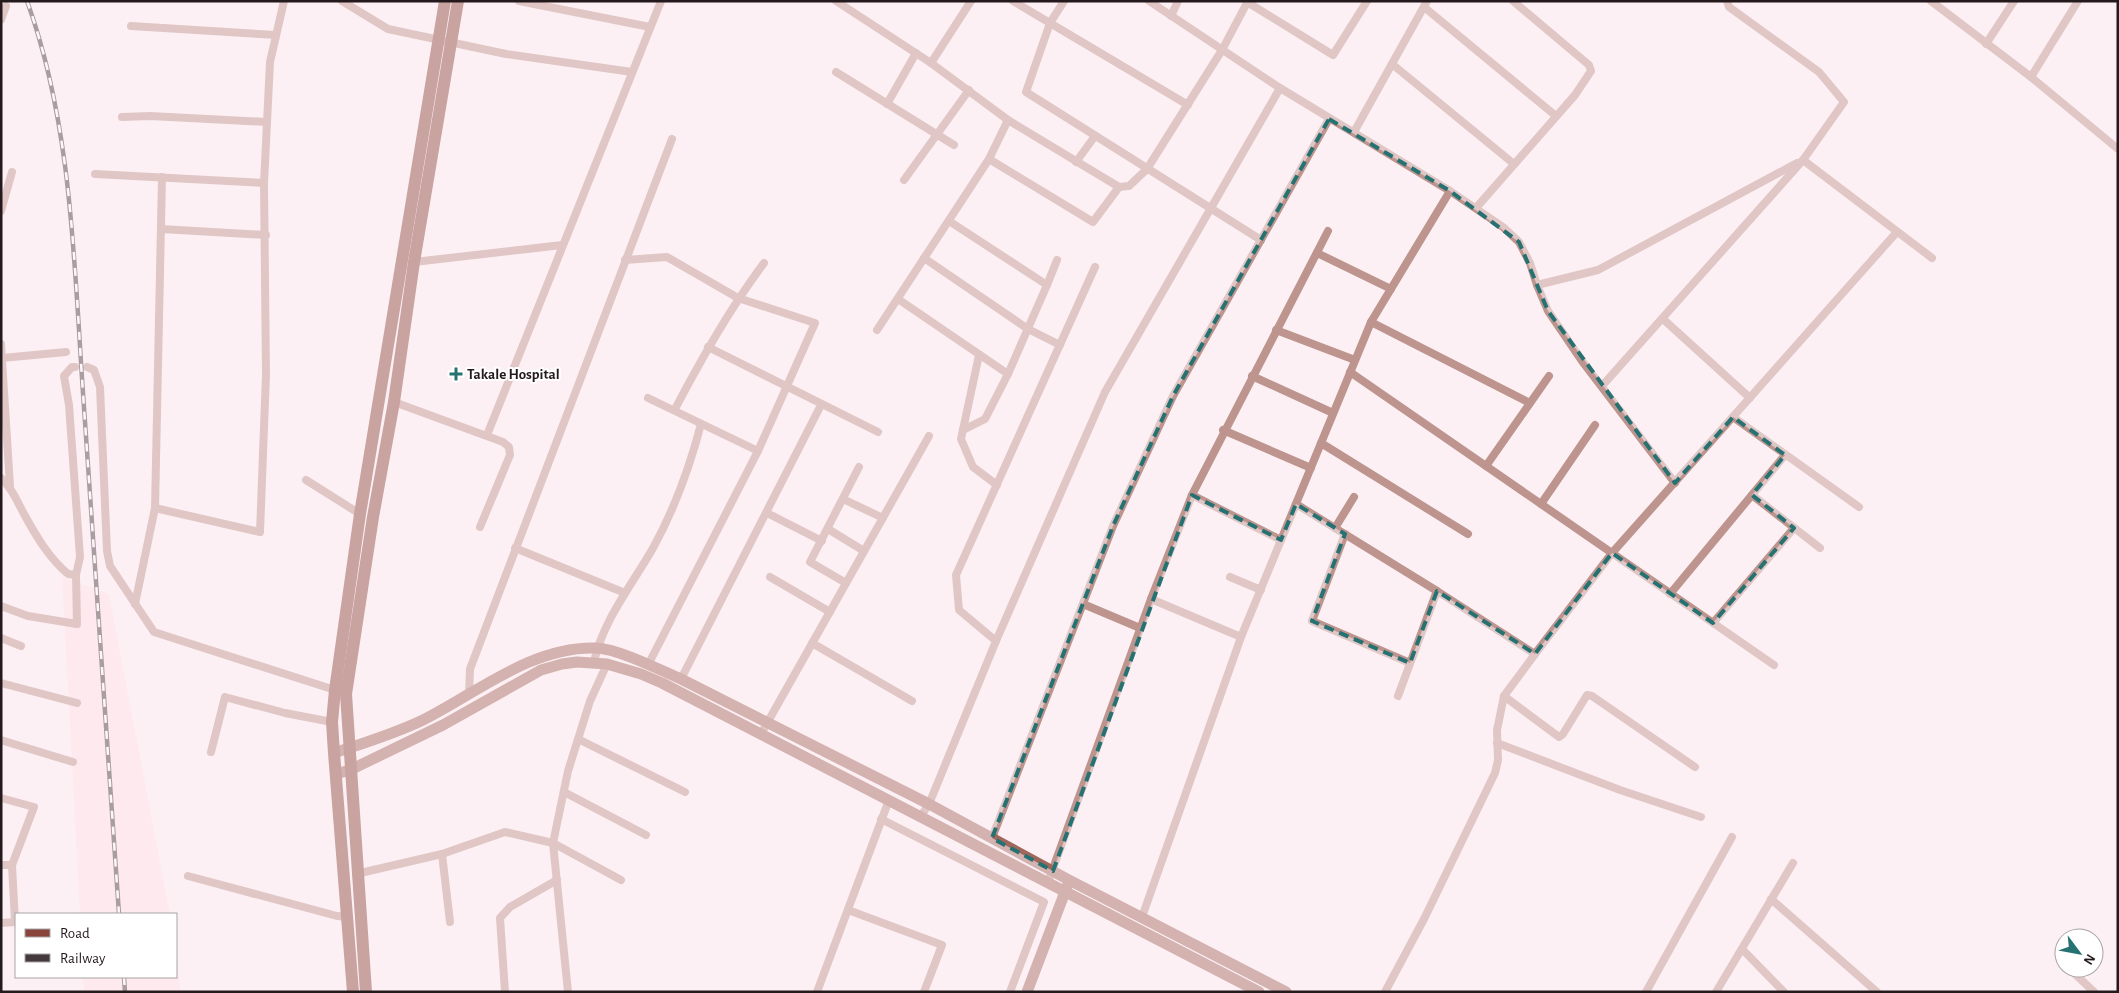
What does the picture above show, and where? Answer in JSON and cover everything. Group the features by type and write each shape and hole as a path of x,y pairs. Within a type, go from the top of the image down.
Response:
{"main road":[{"path":"353,992 332,722 360,514 404,260 445,1"},
{"path":"366,992 356,874 346,694 351,654 394,402 414,262 458,1"},
{"path":"334,753 392,734 423,720 532,661 575,650 596,648 648,665 682,679 929,804 992,838 1051,877"},
{"path":"336,774 350,770 443,724 541,670 576,662 607,664 641,674 662,683 921,816 1067,885 1259,992"},
{"path":"1067,885 1142,917 1286,992"},
{"path":"1026,992 1067,885"}],"street":[{"path":"155,508 260,532 266,375 264,183 270,62 284,1"},
{"path":"342,1 388,29 451,44 506,54 632,72"},
{"path":"519,1 650,27"},
{"path":"487,435 661,1"},
{"path":"836,1 931,63 1008,120 1119,187 1129,186 1148,169 1222,50 1247,2 1333,55 1367,1"},
{"path":"931,63 971,1"},
{"path":"1013,1 1188,105"},
{"path":"1064,1 1050,23 1026,92 1261,240"},
{"path":"1149,1 1329,119 1354,132 1450,191 1476,208 1519,242 1530,263 1536,285 1548,311 1675,483"},
{"path":"1171,16 1178,1"},
{"path":"1476,208 1590,77 1589,65 1513,1"},
{"path":"1602,386 1802,160 1844,102 1818,72 1729,7 1727,1"},
{"path":"1930,1 2031,77 2118,149"},
{"path":"1986,44 2014,1"},
{"path":"2031,77 2078,1"},
{"path":"1354,132 1426,4 1556,116"},
{"path":"1,20 6,6"},
{"path":"131,26 276,35"},
{"path":"887,104 916,53"},
{"path":"1392,64 1514,164"},
{"path":"836,72 954,145"},
{"path":"921,816 929,804 996,641 1105,392 1280,88"},
{"path":"904,180 968,90"},
{"path":"122,117 150,116 267,122"},
{"path":"992,838 1113,526 1173,396 1329,119"},
{"path":"877,330 989,159 1008,120"},
{"path":"1076,162 1095,136"},
{"path":"469,695 470,669 672,139"},
{"path":"989,159 1093,222 1119,187"},
{"path":"1802,160 1896,233 1932,258"},
{"path":"1536,285 1598,270 1802,160"},
{"path":"1,211 12,172"},
{"path":"95,174 264,183"},
{"path":"135,604 155,508 162,177"},
{"path":"1142,917 1241,637 1371,322 1450,191"},
{"path":"949,221 1047,285"},
{"path":"161,229 266,235"},
{"path":"1051,877 1140,628 1192,495 1223,430 1328,231"},
{"path":"1385,992 1484,800 1495,774 1498,760 1498,716 1504,696 1612,553 1896,233"},
{"path":"414,262 562,245"},
{"path":"1317,253 1391,289"},
{"path":"625,260 667,257 738,298 815,323 758,451 648,665"},
{"path":"924,258 1028,329 1060,345"},
{"path":"963,430 985,419 1008,374 1057,260"},
{"path":"675,409 708,347 738,298 764,264"},
{"path":"996,641 959,610 956,575 1095,267"},
{"path":"898,299 1008,374"},
{"path":"1663,319 1750,398"},
{"path":"1371,322 1530,403"},
{"path":"1276,330 1355,360"},
{"path":"1,344 10,486"},
{"path":"708,347 878,432"},
{"path":"2,358 66,352"},
{"path":"979,356 961,439 973,467 997,485"},
{"path":"87,366 94,370 100,386 107,551 110,566 154,632 335,690"},
{"path":"1,606 28,616 76,624 76,574 80,557 69,405 64,376 72,367 75,367"},
{"path":"1350,372 1774,665"},
{"path":"1252,376 1333,413"},
{"path":"1486,466 1549,376"},
{"path":"648,398 675,409 701,424 758,451"},
{"path":"394,402 487,435 503,442 509,447 510,456 480,527"},
{"path":"682,679 821,405"},
{"path":"1732,417 1859,507"},
{"path":"594,662 596,648 625,593 653,547 690,463 701,424"},
{"path":"1541,504 1595,425"},
{"path":"1223,430 1311,468"},
{"path":"761,734 929,436"},
{"path":"1321,444 1468,534"},
{"path":"1670,594 1785,455"},
{"path":"846,583 810,562 859,467"},
{"path":"1,478 10,486 41,543 61,568 68,574 76,574"},
{"path":"306,480 360,514"},
{"path":"1192,495 1281,540"},
{"path":"1752,495 1820,548"},
{"path":"1335,528 1354,497"},
{"path":"843,499 883,518"},
{"path":"1296,504 1535,654"},
{"path":"767,513 822,540"},
{"path":"1713,623 1794,528"},
{"path":"828,529 864,551"},
{"path":"1345,534 1312,621 1410,663"},
{"path":"515,548 625,593"},
{"path":"770,577 830,612"},
{"path":"1230,577 1261,590"},
{"path":"1398,696 1437,591"},
{"path":"1151,599 1241,637"},
{"path":"1083,604 1140,628"},
{"path":"1,638 21,646"},
{"path":"812,643 912,701"},
{"path":"568,992 553,843 578,739 590,701 607,664"},
{"path":"1,683 77,704"},
{"path":"1504,696 1559,737 1563,734 1587,696 1592,696 1695,767"},
{"path":"211,752 225,697 285,713 332,722"},
{"path":"578,739 685,792"},
{"path":"1,740 73,762"},
{"path":"1497,743 1620,790 1701,817"},
{"path":"564,792 646,835"},
{"path":"1,798 34,806 12,865 15,913"},
{"path":"817,992 889,800"},
{"path":"881,819 1044,902 1010,992"},
{"path":"356,874 442,854 505,832 553,843 621,880"},
{"path":"1646,992 1732,837"},
{"path":"442,854 450,922"},
{"path":"1716,992 1792,863"},
{"path":"1,865 12,865"},
{"path":"188,876 337,916 348,917"},
{"path":"505,992 500,918 510,907 557,880"},
{"path":"1771,898 1877,992"},
{"path":"848,910 942,946 924,992"},
{"path":"1,923 15,922"},
{"path":"1742,949 1784,992"},
{"path":"2079,978 2094,992"},
{"path":"1863,992 1869,984"}],"highlighted area":[{"path":"1329,119 1450,191 1519,242 1548,311 1675,483 1733,417 1785,455 1752,495 1794,528 1713,623 1612,553 1535,654 1437,591 1410,663 1312,621 1345,534 1296,504 1281,540 1192,495 1053,871 992,838 1113,526 1173,396"}],"shaded area":[{"path":"62,577 109,594 170,913 80,913"},
{"path":"178,970 180,992 84,992 83,978 178,978"}],"railway":[{"path":"27,1 42,48 53,96 62,145 68,195 77,294 119,913"},
{"path":"124,978 125,992"}],"place":[{"name":"Takale Hospital","path":"456,374"}]}
